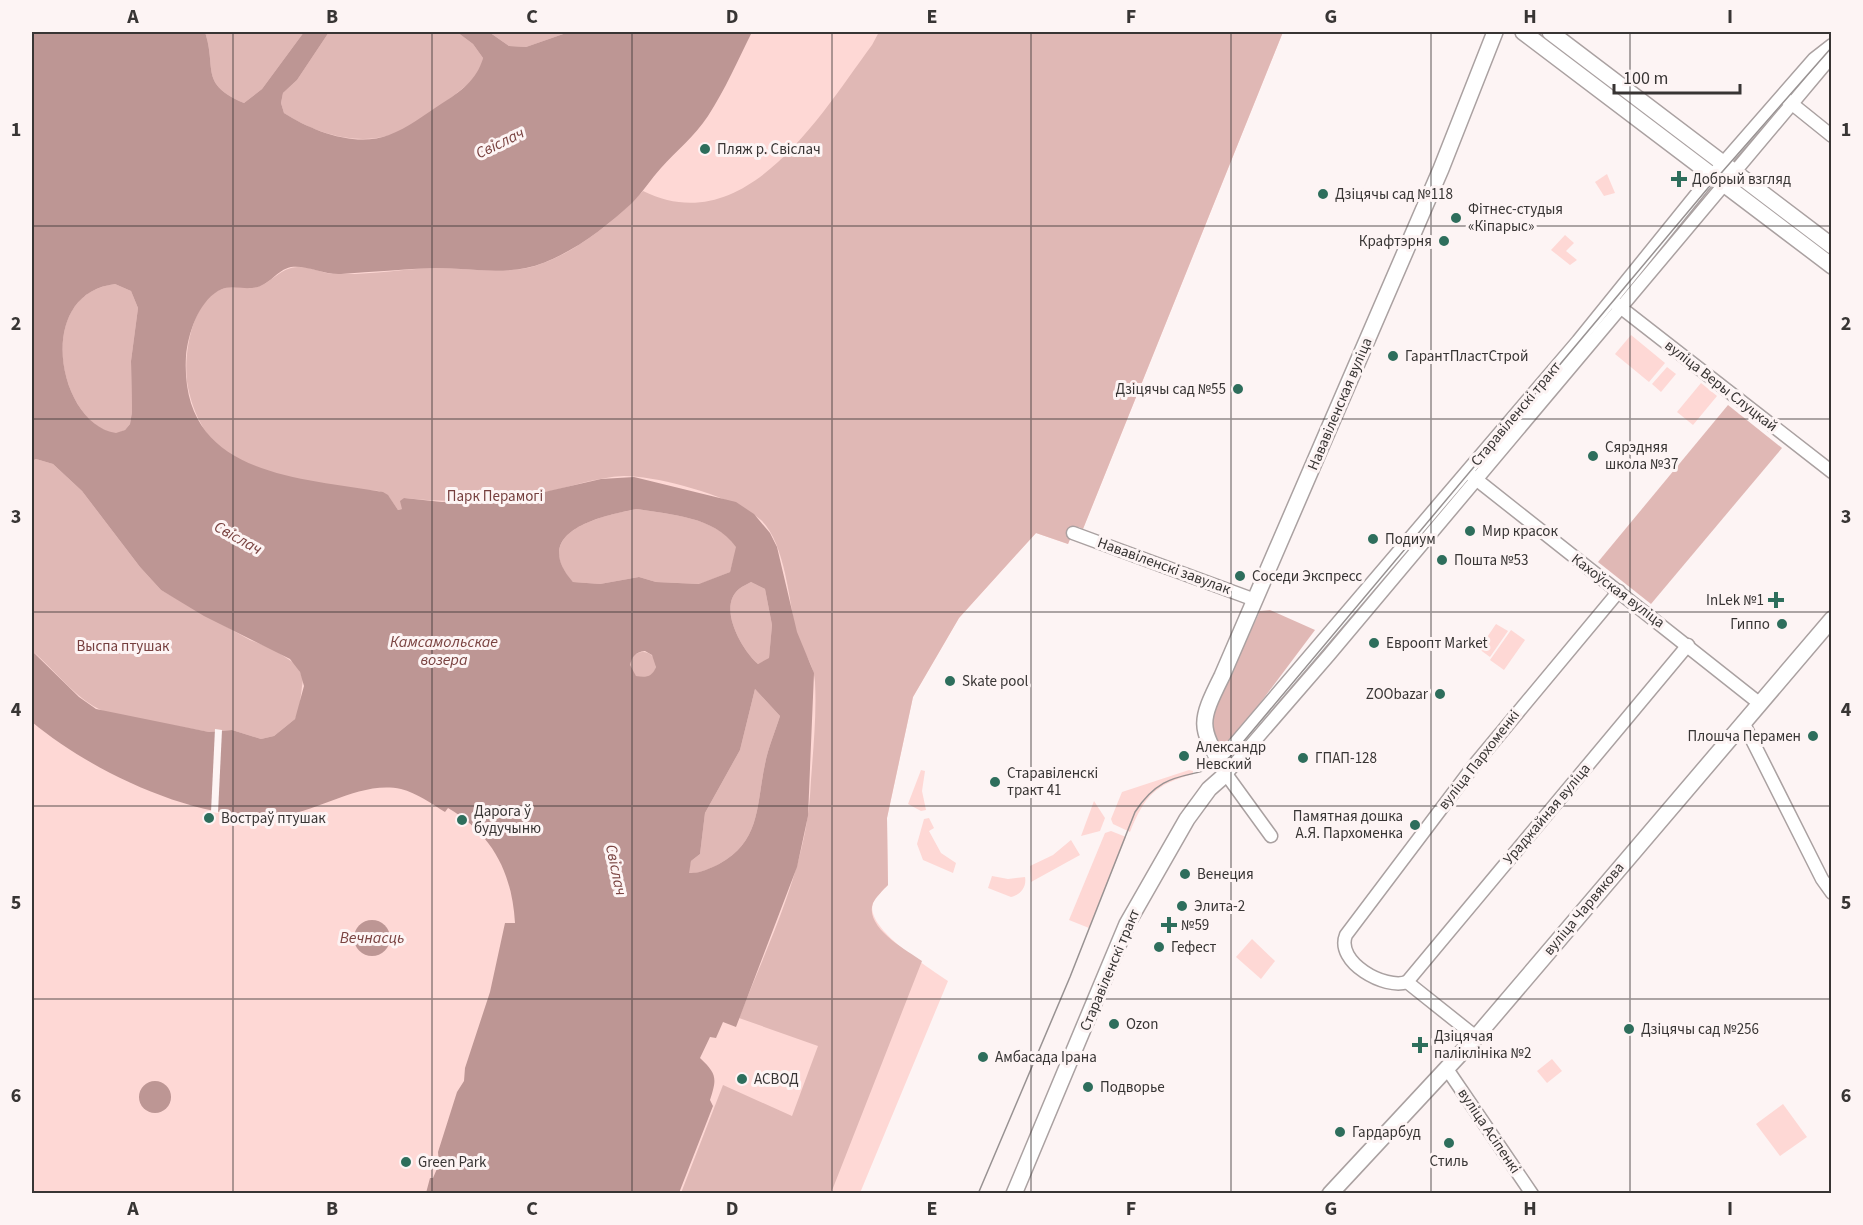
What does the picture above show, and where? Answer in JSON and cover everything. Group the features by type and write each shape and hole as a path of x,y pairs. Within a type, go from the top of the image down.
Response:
{"main road":[{"name":"Нававіленская вуліца","path":"1223,768 1206,737 1204,716 1441,169 1495,32"},
{"path":"1523,32 1832,266"},
{"path":"1550,32 1730,166 1832,246"},
{"path":"1665,138 1675,138 1678,131 1675,126"},
{"name":"вуліца Чарвякова","path":"1330,1194 1476,1037 1832,619"},
{"name":"Старавіленскі тракт","path":"1014,1194 1127,924 1187,819 1223,768"}],"street":[{"name":"Старавіленскі тракт","path":"1787,100 1814,59 1832,45"},
{"name":"Старавіленскі тракт","path":"1223,768 1472,476 1730,166 1787,100 1832,56"},
{"path":"1787,100 1832,136"},
{"name":"вуліца Веры Слуцкай","path":"1616,303 1832,472"},
{"name":"Кахоўская вуліца","path":"1472,476 1759,703"},
{"name":"Нававіленскі завулак","path":"1073,532 1255,600"},
{"name":"вуліца Пархоменкі","path":"1407,982 1389,984 1357,965 1345,949 1343,941 1346,935 1475,764 1619,591"},
{"name":"Ураджайная вуліца","path":"1407,982 1688,645"},
{"path":"1743,722 1827,876 1832,893"},
{"path":"1223,768 1271,836"},
{"path":"1407,982 1476,1037"},
{"name":"вуліца Асіпенкі","path":"1447,1069 1532,1194"}],"green space":[{"name":"Парк Перамогі","path":"32,32 1283,32 1083,529 1079,527 1073,532 1068,544 1036,533 959,618 913,697 887,818 888,885 873,903 873,913 878,924 900,946 948,981 860,1193 32,1193"},
{"path":"205,32 304,32 262,89 244,103 230,96 215,82"},
{"path":"329,32 457,32 473,44 483,58 480,71 473,80 409,127 387,136 347,138 320,131 295,120 284,113 281,103 283,93 297,80"},
{"path":"489,32 569,32 526,47 509,46"},
{"path":"879,32 1283,32 1083,529 1079,527 1073,532 1068,544 1036,533 959,618 913,697 887,818 888,885 874,901 872,912 880,929 888,937 922,961 833,1188 830,1193 681,1193 723,1085 792,1116 818,1046 739,1018 783,909 800,853 810,796 814,739 814,675 796,632 781,557 769,530 761,520 734,503 696,489 639,477 603,478 540,493 489,500 438,501 404,498 402,509 398,510 389,497 379,491 342,488 286,477 234,457 210,438 199,421 189,392 186,365 188,349 196,317 203,304 213,294 228,287 259,286 286,270 304,267 331,274 436,268 498,271 523,269 550,261 579,245 607,225 643,191 680,202 715,199 747,185 777,163 804,135 852,73"},
{"path":"1607,174 1615,193 1604,196 1595,182"},
{"path":"1565,235 1574,243 1566,251 1577,260 1570,265 1551,250"},
{"path":"115,284 131,291 138,308 131,361 132,412 130,424 125,430 116,434 96,425 80,407 69,384 63,359 64,333 72,310 89,293"},
{"path":"1631,335 1665,363 1649,382 1615,354"},
{"path":"1667,367 1676,374 1661,392 1652,384"},
{"path":"1701,383 1717,396 1693,425 1677,412"},
{"path":"1728,405 1782,448 1651,604 1598,562"},
{"name":"Выспа птушак","path":"36,459 53,464 82,491 140,567 161,590 250,640 273,649 297,665 303,679 299,710 295,719 274,736 261,739 232,730 209,732 111,714 78,695 32,651 32,461"},
{"path":"637,509 678,515 716,529 737,547 730,572 700,584 656,582 639,577 600,584 573,582 562,565 559,550 564,539 575,529 589,522"},
{"path":"751,582 765,589 772,625 769,659 758,664 739,639 731,617 730,606 740,588"},
{"path":"1270,610 1315,630 1231,742 1222,750 1213,736 1211,716 1260,611"},
{"path":"1496,624 1508,631 1490,657 1479,649"},
{"path":"1511,630 1525,640 1504,670 1490,660"},
{"path":"643,652 652,656 656,665 652,674 643,678 634,674 630,665 634,656"},
{"path":"755,689 780,716 766,758 758,808 750,833 733,855 708,869 688,873 691,861 700,854 705,813 740,750"},
{"path":"921,770 925,771 922,791 926,810 921,811 908,804"},
{"path":"1189,770 1193,771 1193,774 1169,782 1153,793 1141,809 1130,832 1113,824 1111,819 1122,792"},
{"path":"1094,801 1105,818 1100,831 1081,836"},
{"path":"929,818 934,828 929,831 941,853 956,863 953,873 923,860 917,844 924,819"},
{"path":"1111,831 1126,837 1089,928 1069,920 1105,833"},
{"path":"1071,840 1080,855 1031,882 1030,866 1053,855"},
{"path":"992,876 1008,879 1025,877 1025,884 1020,892 1011,897 988,888"},
{"path":"1252,939 1275,961 1261,979 1236,957"},
{"path":"1552,1059 1562,1071 1547,1083 1537,1071"},
{"path":"1783,1104 1807,1137 1780,1156 1756,1124"}],"water":[{"name":"Камсамольскае возера","path":"32,32 205,32 215,82 230,96 244,103 262,89 304,32 329,32 297,80 283,93 281,103 284,113 308,126 335,136 363,140 376,139 403,129 467,85 477,73 483,58 473,44 457,32 489,32 509,46 526,47 569,32 752,32 720,96 697,130 632,203 596,233 569,251 540,264 504,271 436,268 335,274 304,267 291,267 258,287 226,288 211,296 195,320 186,356 189,396 202,426 223,448 250,463 281,474 383,492 388,495 398,510 402,509 400,501 404,498 442,502 480,500 540,493 601,479 634,477 736,502 754,514 770,533 777,547 797,632 814,673 808,816 797,867 736,1027 723,1022 716,1038 710,1037 700,1058 710,1068 714,1077 710,1100 713,1106 679,1193 426,1193 430,1178 433,1178 439,1164 438,1152 457,1092 464,1081 465,1068 490,992 505,923 515,923 509,887 497,856 488,842 463,818 448,808 445,812 419,796 401,789 386,787 370,789 292,814 277,816 246,816 213,811 147,790 115,775 84,759 32,722 32,651 79,697 96,709 209,732 232,730 261,739 274,736 295,719 304,686 300,672 290,659 204,616 161,590 140,567 82,491 53,464 36,459 32,461","holes":["115,284 131,291 138,308 131,361 132,412 130,424 125,430 116,433 96,424 80,407 69,385 63,359 64,333 72,310 89,293","637,509 677,515 704,523 727,537 736,547 730,572 699,584 656,582 639,577 600,584 573,582 562,565 559,550 564,539 575,529 605,516","751,582 765,589 772,625 769,658 758,664 739,639 731,617 730,606 740,588","645,651 652,655 656,667 648,676 636,676 630,665 633,657","755,689 780,716 766,758 758,808 750,833 733,855 708,869 689,873 691,861 700,854 705,813 740,750"]},
{"name":"Вечнасць","path":"372,920 385,925 390,938 385,951 372,956 359,951 354,938 359,925"},
{"path":"155,1081 166,1086 171,1097 166,1108 155,1113 144,1108 139,1097 144,1086"}],"pier":[{"path":"215,729 222,730 218,813 211,812"}],"tram line":[{"path":"978,1194 1070,977 1135,812 1147,796 1160,786 1172,779 1221,764 1233,754 1708,188 1832,47"}],"place":[{"name":"Пляж р. Свіслач","path":"705,149"},
{"name":"Добрый взгляд","path":"1679,179"},
{"name":"Дзіцячы сад №118","path":"1323,194"},
{"name":"Фітнес-студыя «Кіпарыс»","path":"1456,218"},
{"name":"Крафтэрня","path":"1444,241"},
{"name":"ГарантПластСтрой","path":"1393,356"},
{"name":"Дзіцячы сад №55","path":"1238,389"},
{"name":"Сярэдняя школа №37","path":"1593,456"},
{"name":"Мир красок","path":"1470,531"},
{"name":"Подиум","path":"1373,539"},
{"name":"Пошта №53","path":"1442,560"},
{"name":"Соседи Экспресс","path":"1240,576"},
{"name":"InLek №1","path":"1776,600"},
{"name":"Гиппо","path":"1782,624"},
{"name":"Евроопт Market","path":"1374,643"},
{"name":"Skate pool","path":"950,681"},
{"name":"ZOObazar","path":"1440,694"},
{"name":"Плошча Перамен","path":"1813,736"},
{"name":"Александр Невский","path":"1184,756"},
{"name":"ГПАП-128","path":"1303,758"},
{"name":"Старавіленскі тракт 41","path":"995,782"},
{"name":"Востраў птушак","path":"209,818"},
{"name":"Дарога ў будучыню","path":"462,820"},
{"name":"Памятная дошка А.Я. Пархоменка","path":"1415,825"},
{"name":"Венеция","path":"1185,874"},
{"name":"Элита-2","path":"1182,906"},
{"name":"№59","path":"1169,925"},
{"name":"Гефест","path":"1159,947"},
{"name":"Ozon","path":"1114,1024"},
{"name":"Дзіцячы сад №256","path":"1629,1029"},
{"name":"Дзіцячая паліклініка №2","path":"1420,1045"},
{"name":"Амбасада Ірана","path":"983,1057"},
{"name":"АСВОД","path":"742,1079"},
{"name":"Подворье","path":"1088,1087"},
{"name":"Гардарбуд","path":"1340,1132"},
{"name":"Стиль","path":"1449,1143"},
{"name":"Green Park","path":"406,1162"}],"water label":[{"name":"Свіслач","path":"500,143"},
{"name":"Свіслач","path":"238,538"},
{"name":"Свіслач","path":"616,870"}]}
